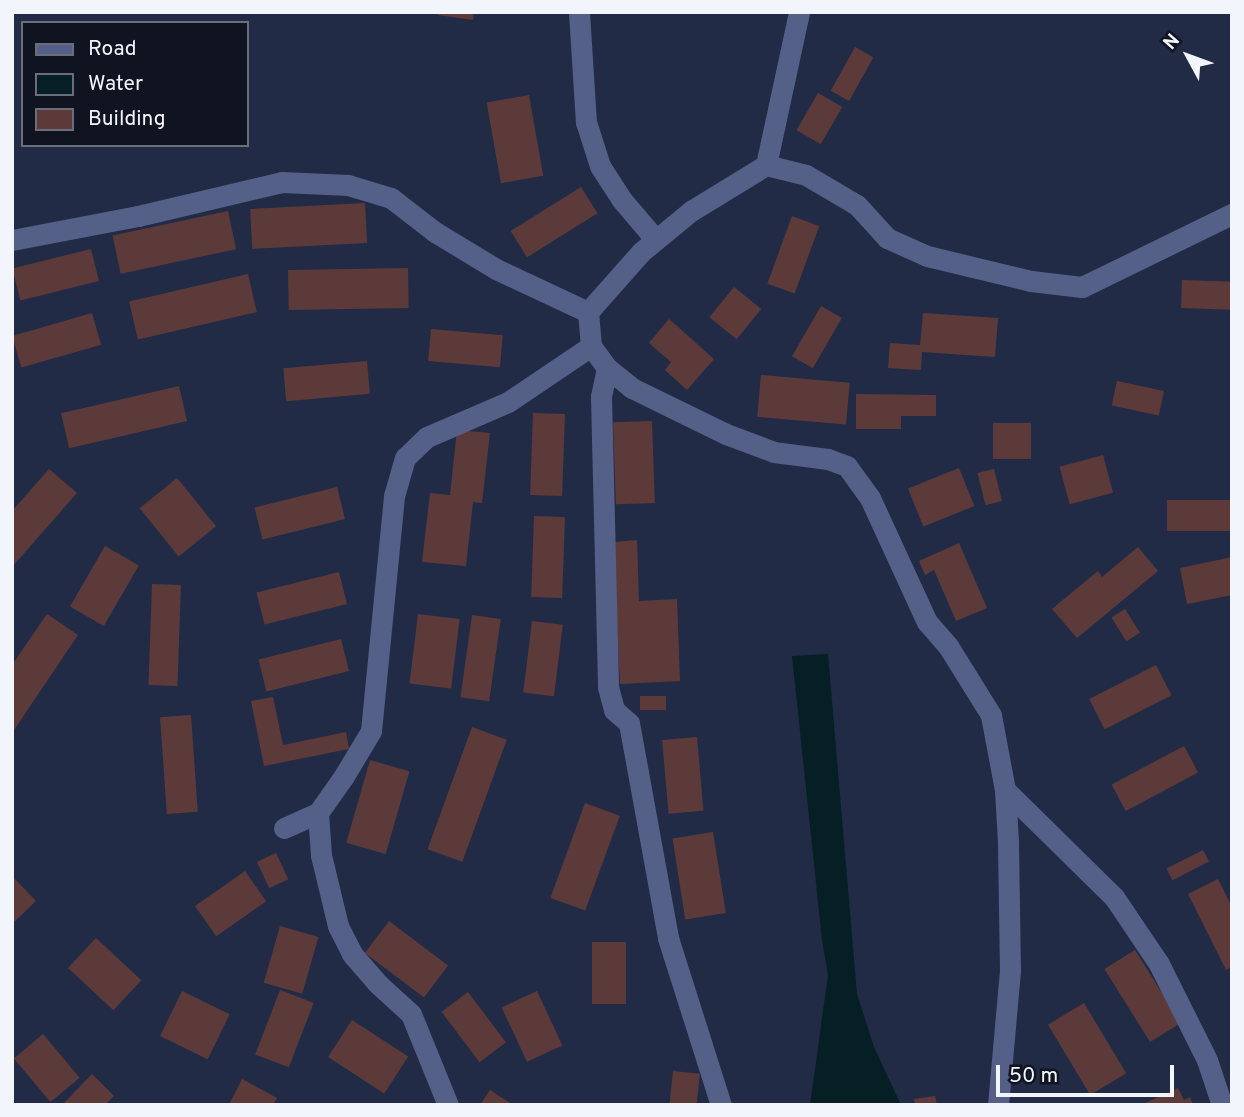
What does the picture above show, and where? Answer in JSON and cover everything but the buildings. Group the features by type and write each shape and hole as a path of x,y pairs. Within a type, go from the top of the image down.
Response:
{"street":[{"path":"579,12 586,122 600,166 621,200 656,240"},
{"path":"766,165 799,12"},
{"path":"998,1105 1010,971 1005,790 992,715 948,646 927,622 870,498 846,466 828,459 774,453 632,388 607,368 591,346 588,312 641,252 691,211 766,165 806,175 857,205 887,238 927,256 1031,281 1082,287 1232,214"},
{"path":"12,240 138,216 282,182 348,185 390,198 435,232 496,270 588,312"},
{"path":"284,828 318,813 371,731 394,496 405,458 427,437 508,402 591,346"},
{"path":"607,368 601,397 608,687 614,710 629,723 668,938 721,1105"},
{"path":"1005,790 1114,897 1159,964 1207,1060 1222,1105"},
{"path":"318,813 321,855 338,926 352,954 377,983 411,1014 448,1105"}],"water":[{"path":"828,654 857,994 874,1047 901,1105 810,1105 828,975 792,656"}]}
